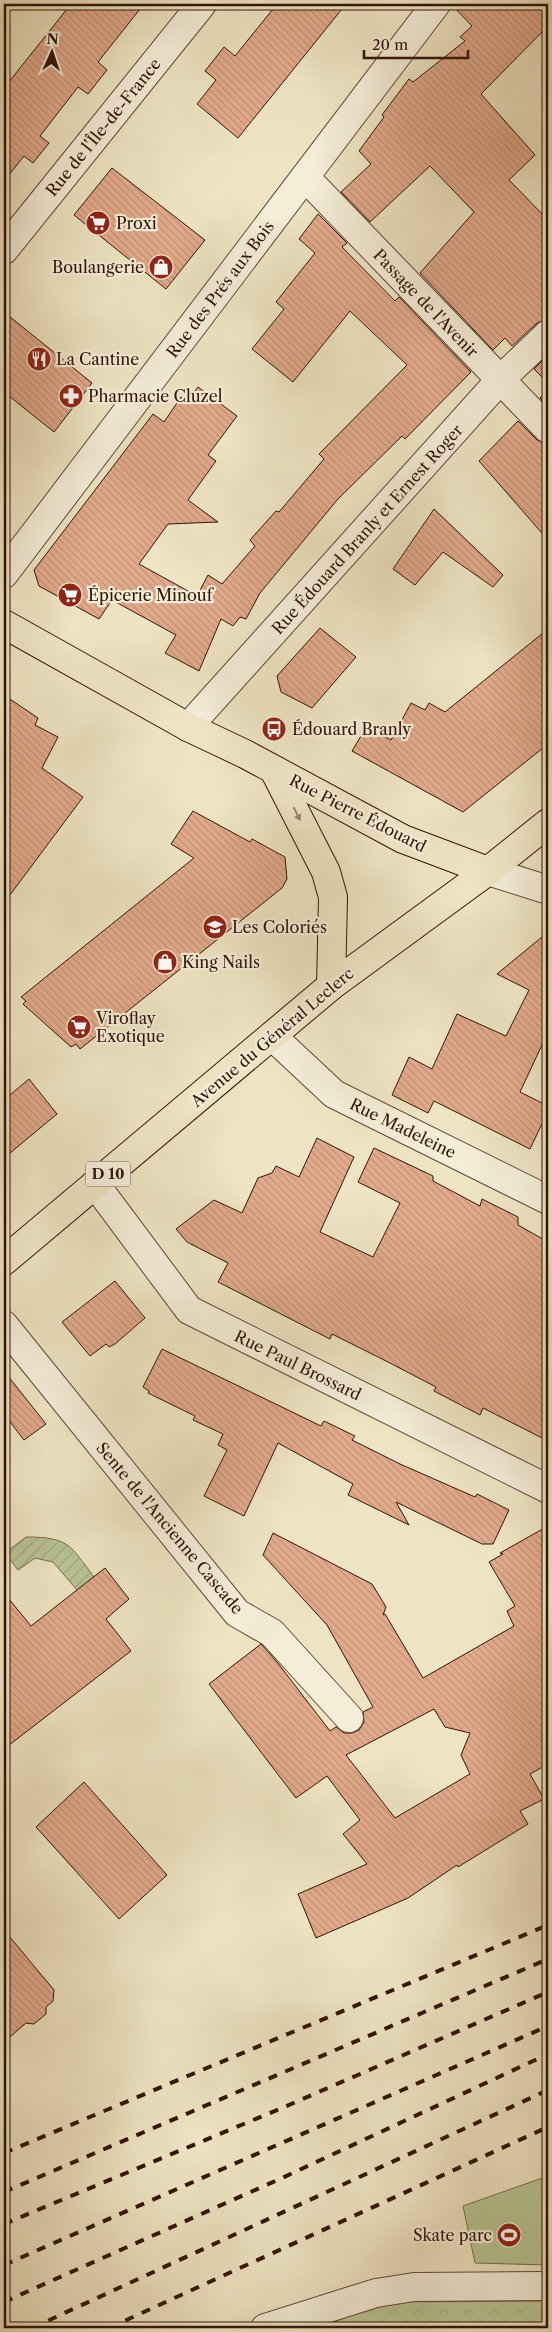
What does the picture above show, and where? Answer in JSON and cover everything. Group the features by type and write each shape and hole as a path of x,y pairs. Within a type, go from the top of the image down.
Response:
{"main road":[{"path":"4,624 188,727 246,754 274,770"},
{"name":"Rue Pierre Édouard","path":"274,770 403,838 488,871"},
{"name":"Rue Pierre Édouard","path":"274,770 326,872 334,910 331,986"},
{"name":"Avenue du Général Leclerc","path":"4,1261 331,986 488,871 548,824"}],"street":[{"name":"Rue de l'Île-de-France","path":"4,250 202,4"},
{"name":"Rue des Prés aux Bois","path":"4,574 436,4"},
{"name":"Passage de l'Avenir","path":"305,177 548,429"},
{"name":"Rue Édouard Branly et Ernest Roger","path":"188,727 500,380 548,334"},
{"path":"488,871 548,890"},
{"name":"Rue Madeleine","path":"272,1036 334,1094 548,1200"},
{"name":"Rue Paul Brossard","path":"95,1184 190,1310 548,1489"},
{"name":"Sente de l'Ancienne Cascade","path":"4,1325 237,1613 272,1633 349,1718"},
{"path":"265,2328 376,2293 414,2287 548,2286"}],"green space":[{"path":"26,1537 51,1539 67,1545 94,1577 77,1590 53,1562 35,1558 18,1570 5,1553"},
{"name":"Skate parc","path":"548,2176 548,2265 475,2263 463,2206"},
{"path":"548,2301 548,2328 320,2328 381,2302"}],"building":[{"path":"71,4 144,4 98,62 107,70 88,94 78,87 40,136 49,143 33,163 24,156 4,181 4,88"},
{"path":"277,4 346,4 238,138 197,104 216,80 205,71 224,47 235,56"},
{"path":"451,4 548,4 548,26 481,94 535,155 509,180 548,220 548,319 537,323 512,346 505,338 493,350 420,273 474,212 430,166 370,222 341,192 371,164 359,151 384,117 382,115 409,79 413,82 465,41 460,37 472,26"},
{"path":"112,168 205,240 166,289 74,215"},
{"path":"318,214 347,243 342,247 395,301 399,297 471,372 405,439 402,436 338,499 260,593 246,619 240,617 233,626 221,619 199,671 165,653 176,635 112,600 99,619 39,586 34,570 153,414 164,422 181,397 187,402 198,387 237,416 208,455 216,461 188,500 218,522 168,524 139,564 197,596 208,575 222,584 255,546 250,540 276,511 279,512 324,459 319,454 407,365 350,311 293,382 252,349 284,309 276,302 315,253 299,239"},
{"path":"4,312 92,383 54,432 4,392"},
{"path":"548,355 548,383 534,369"},
{"path":"548,390 548,407 540,398"},
{"path":"518,421 537,440 548,444 548,540 479,461"},
{"path":"434,509 503,575 493,587 443,552 415,585 393,569"},
{"path":"320,628 356,657 312,708 281,692 277,676"},
{"path":"548,629 548,744 463,812 352,751 367,726 391,740 411,703 425,710 429,703 445,712"},
{"path":"4,695 38,718 35,725 58,737 42,768 83,797 4,903"},
{"path":"193,811 250,842 252,839 285,857 287,879 282,888 80,1049 76,1044 71,1047 23,1004 26,1001 21,997 194,858 171,844"},
{"path":"548,932 548,1032 520,1092 548,1106 548,1111 530,1149 434,1101 428,1113 392,1095 409,1057 432,1069 457,1014 506,1036 529,990 497,974"},
{"path":"29,1079 57,1114 4,1158 4,1100"},
{"path":"317,1138 354,1157 320,1232 373,1257 400,1203 358,1182 374,1148 433,1176 433,1181 480,1206 482,1199 518,1217 518,1225 548,1242 548,1441 483,1408 480,1415 434,1391 436,1387 390,1363 332,1334 330,1339 218,1282 228,1263 187,1242 176,1229 214,1200 242,1213 258,1178 272,1173 276,1166 299,1177"},
{"path":"115,1281 145,1318 115,1344 109,1347 106,1344 90,1356 62,1322"},
{"path":"162,1349 321,1426 324,1421 355,1436 352,1440 400,1464 475,1497 477,1494 509,1510 493,1544 482,1544 396,1502 409,1525 348,1495 353,1484 278,1443 244,1516 204,1496 227,1450 218,1445 223,1434 193,1420 195,1416 148,1393 149,1391 143,1387"},
{"path":"4,1371 46,1424 24,1440 4,1414"},
{"path":"548,1526 548,1764 530,1774 544,1799 520,1811 528,1824 458,1867 457,1865 408,1898 316,1938 298,1894 367,1864 343,1834 360,1820 327,1776 296,1798 209,1684 261,1644 330,1731 336,1727 344,1733 352,1733 359,1730 364,1722 363,1712 373,1707 327,1625 263,1555 273,1533 372,1584 386,1607 383,1615 385,1614 423,1678 514,1626 507,1611 515,1606 489,1562 503,1554 500,1553","holes":["434,1709 445,1727 470,1733 461,1755 470,1774 395,1818 346,1755"]},
{"path":"105,1568 129,1599 106,1619 131,1651 4,1749 4,1593 31,1626"},
{"path":"84,1782 167,1875 119,1919 36,1827"},
{"path":"4,1930 54,1990 53,2001 46,2007 46,2014 34,2024 26,2023 4,2042"}],"railway":[{"path":"4,2153 548,1925"},
{"path":"4,2192 548,1959"},
{"path":"4,2224 282,2108 548,1992"},
{"path":"4,2265 548,2026"},
{"path":"4,2302 282,2178 548,2054"},
{"path":"32,2328 548,2090"},
{"path":"109,2328 548,2127"}],"place":[{"name":"Proxi","path":"98,223"},
{"name":"Boulangerie","path":"161,267"},
{"name":"La Cantine","path":"39,359"},
{"name":"Pharmacie Cluzel","path":"71,396"},
{"name":"Épicerie Minouf","path":"70,595"},
{"name":"Édouard Branly","path":"274,729"},
{"name":"Les Coloriés","path":"215,927"},
{"name":"King Nails","path":"165,962"},
{"name":"Viroflay Exotique","path":"79,1027"},
{"name":"Skate parc","path":"509,2235"}]}
